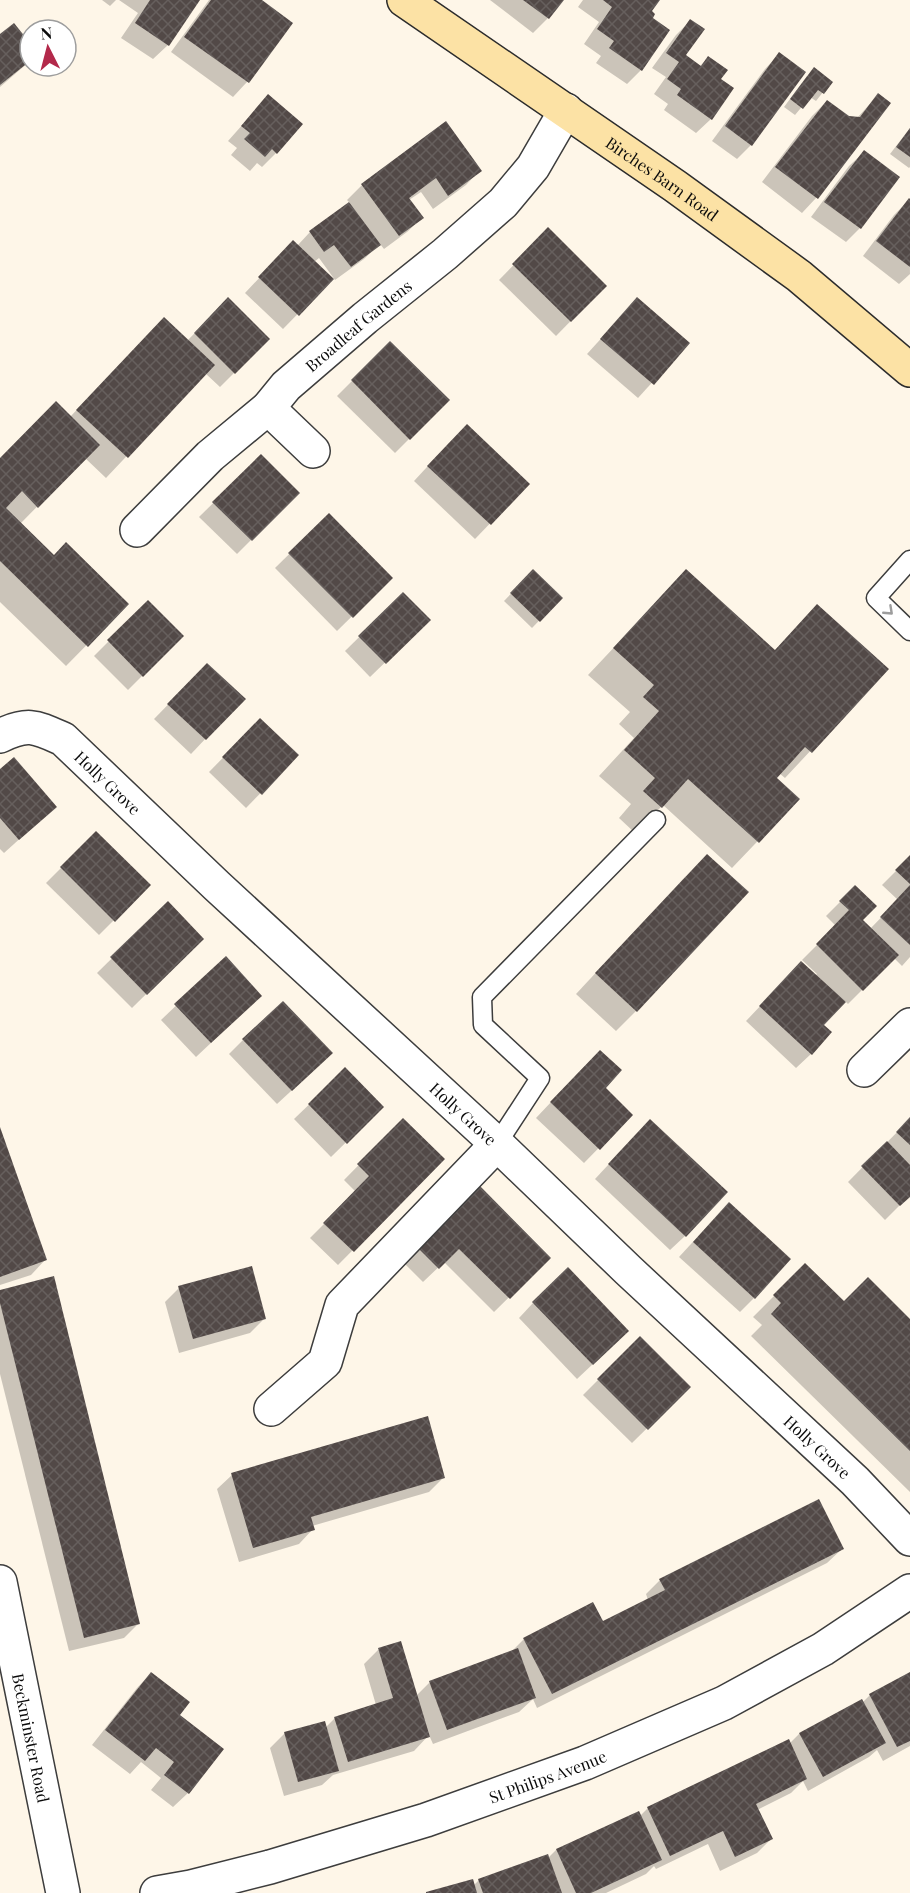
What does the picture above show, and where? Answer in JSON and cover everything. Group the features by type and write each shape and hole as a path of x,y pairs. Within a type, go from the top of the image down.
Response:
{"main road":[{"name":"Birches Barn Road","path":"404,0 566,110 799,276 910,370"}],"street":[{"name":"Broadleaf Gardens","path":"137,530 210,456 268,408 286,386 503,203 532,167 566,110"},
{"path":"268,408 313,451"},
{"name":"Holly Grove","path":"0,736 14,729 36,727 63,739 216,886 497,1144 855,1481 910,1539"},
{"path":"864,1070 910,1025"},
{"path":"271,1409 325,1362 342,1305 497,1144"},
{"name":"Beckminster Road","path":"0,1582 63,1893"},
{"name":"St Philips Avenue","path":"157,1893 270,1867 404,1827 585,1763 724,1703 823,1649 910,1591"}],"lane":[{"path":"910,560 876,598 910,631"},
{"path":"497,1144 540,1078 483,1025 482,997 656,820"}],"building":[{"path":"150,0 200,0 169,46 135,23"},
{"path":"211,0 262,0 293,23 249,83 184,37"},
{"path":"523,0 564,0 549,19"},
{"path":"603,0 660,0 652,11 655,14 653,18 670,30 642,71 609,48 614,41 597,29 612,7"},
{"path":"690,19 705,29 686,55 701,66 708,56 728,70 721,79 734,88 712,120 677,95 681,89 667,79 679,62 666,53"},
{"path":"14,23 18,28 18,71 0,85 0,34"},
{"path":"779,52 806,72 752,146 725,126"},
{"path":"814,67 833,82 824,94 818,90 803,109 790,99"},
{"path":"878,93 891,103 818,199 775,167 827,100 849,116 860,117"},
{"path":"268,94 303,124 277,154 272,149 265,157 244,139 250,133 241,126"},
{"path":"446,121 482,171 448,196 436,178 409,198 424,218 399,236 361,184"},
{"path":"910,128 910,157 896,147"},
{"path":"864,150 900,177 861,229 824,202"},
{"path":"910,199 910,267 876,241"},
{"path":"349,202 381,245 351,267 334,245 324,252 309,231"},
{"path":"548,227 607,286 571,322 512,264"},
{"path":"293,240 334,279 299,316 258,277"},
{"path":"228,297 270,339 235,374 194,333"},
{"path":"637,297 690,343 654,385 600,339"},
{"path":"164,317 215,365 128,458 76,410"},
{"path":"390,341 450,400 410,440 351,380"},
{"path":"56,401 100,445 38,508 22,491 6,508 54,555 66,542 129,604 88,647 0,561 0,458"},
{"path":"467,424 530,484 491,525 427,466"},
{"path":"261,454 300,493 252,541 212,502"},
{"path":"329,513 393,578 353,618 288,553"},
{"path":"533,569 563,598 540,622 510,593"},
{"path":"686,569 775,650 817,604 889,669 812,753 805,747 777,778 800,799 759,843 688,779 662,808 643,791 655,778 624,750 659,711 643,697 654,685 613,648"},
{"path":"403,592 431,620 386,664 358,636"},
{"path":"148,600 184,636 143,677 107,640"},
{"path":"207,663 246,699 206,740 167,704"},
{"path":"260,718 299,755 262,795 222,757"},
{"path":"14,757 57,807 19,840 0,818 0,769"},
{"path":"96,831 151,885 115,922 60,867"},
{"path":"707,854 749,892 637,1012 595,973"},
{"path":"910,855 910,884 895,870"},
{"path":"855,885 877,906 863,920 899,955 863,991 816,944 849,910 839,901"},
{"path":"910,885 910,945 880,917"},
{"path":"168,901 204,939 147,995 110,957"},
{"path":"226,956 262,996 211,1043 174,1004"},
{"path":"801,961 846,1002 824,1025 832,1032 812,1055 759,1006"},
{"path":"283,1001 333,1053 292,1091 242,1039"},
{"path":"600,1050 622,1070 606,1088 633,1115 600,1150 550,1102"},
{"path":"345,1067 384,1107 347,1144 308,1104"},
{"path":"910,1117 910,1145 896,1132"},
{"path":"403,1118 445,1159 354,1252 323,1223 369,1176 357,1164"},
{"path":"650,1119 728,1192 686,1237 608,1164"},
{"path":"0,1127 47,1260 0,1277"},
{"path":"887,1141 910,1165 910,1197 900,1206 861,1166"},
{"path":"479,1185 551,1258 510,1299 459,1249 439,1269 417,1247"},
{"path":"729,1202 791,1259 755,1299 693,1242"},
{"path":"805,1263 844,1301 868,1277 910,1319 910,1451 771,1314 781,1303 773,1295"},
{"path":"252,1266 266,1319 193,1339 178,1286"},
{"path":"568,1267 629,1331 593,1365 532,1302"},
{"path":"54,1276 140,1624 84,1638 0,1303 0,1290"},
{"path":"640,1336 691,1387 648,1430 597,1379"},
{"path":"428,1416 445,1478 311,1517 315,1530 253,1548 231,1473"},
{"path":"819,1499 844,1549 552,1694 523,1638 593,1602 603,1621 665,1590 659,1579"},
{"path":"401,1641 430,1737 348,1762 334,1717 393,1698 378,1648"},
{"path":"518,1648 536,1698 447,1730 429,1681"},
{"path":"151,1672 190,1702 180,1715 224,1749 189,1794 164,1775 174,1762 156,1748 145,1761 105,1730"},
{"path":"910,1672 910,1741 897,1747 869,1694"},
{"path":"862,1699 886,1743 823,1777 799,1733"},
{"path":"325,1721 339,1771 298,1782 284,1732"},
{"path":"789,1739 807,1779 756,1804 773,1839 735,1857 723,1831 670,1856 647,1807"},
{"path":"639,1811 662,1860 591,1893 576,1893 556,1849"},
{"path":"548,1854 562,1893 483,1893 478,1879"},
{"path":"473,1879 477,1893 426,1893 426,1892"}]}
